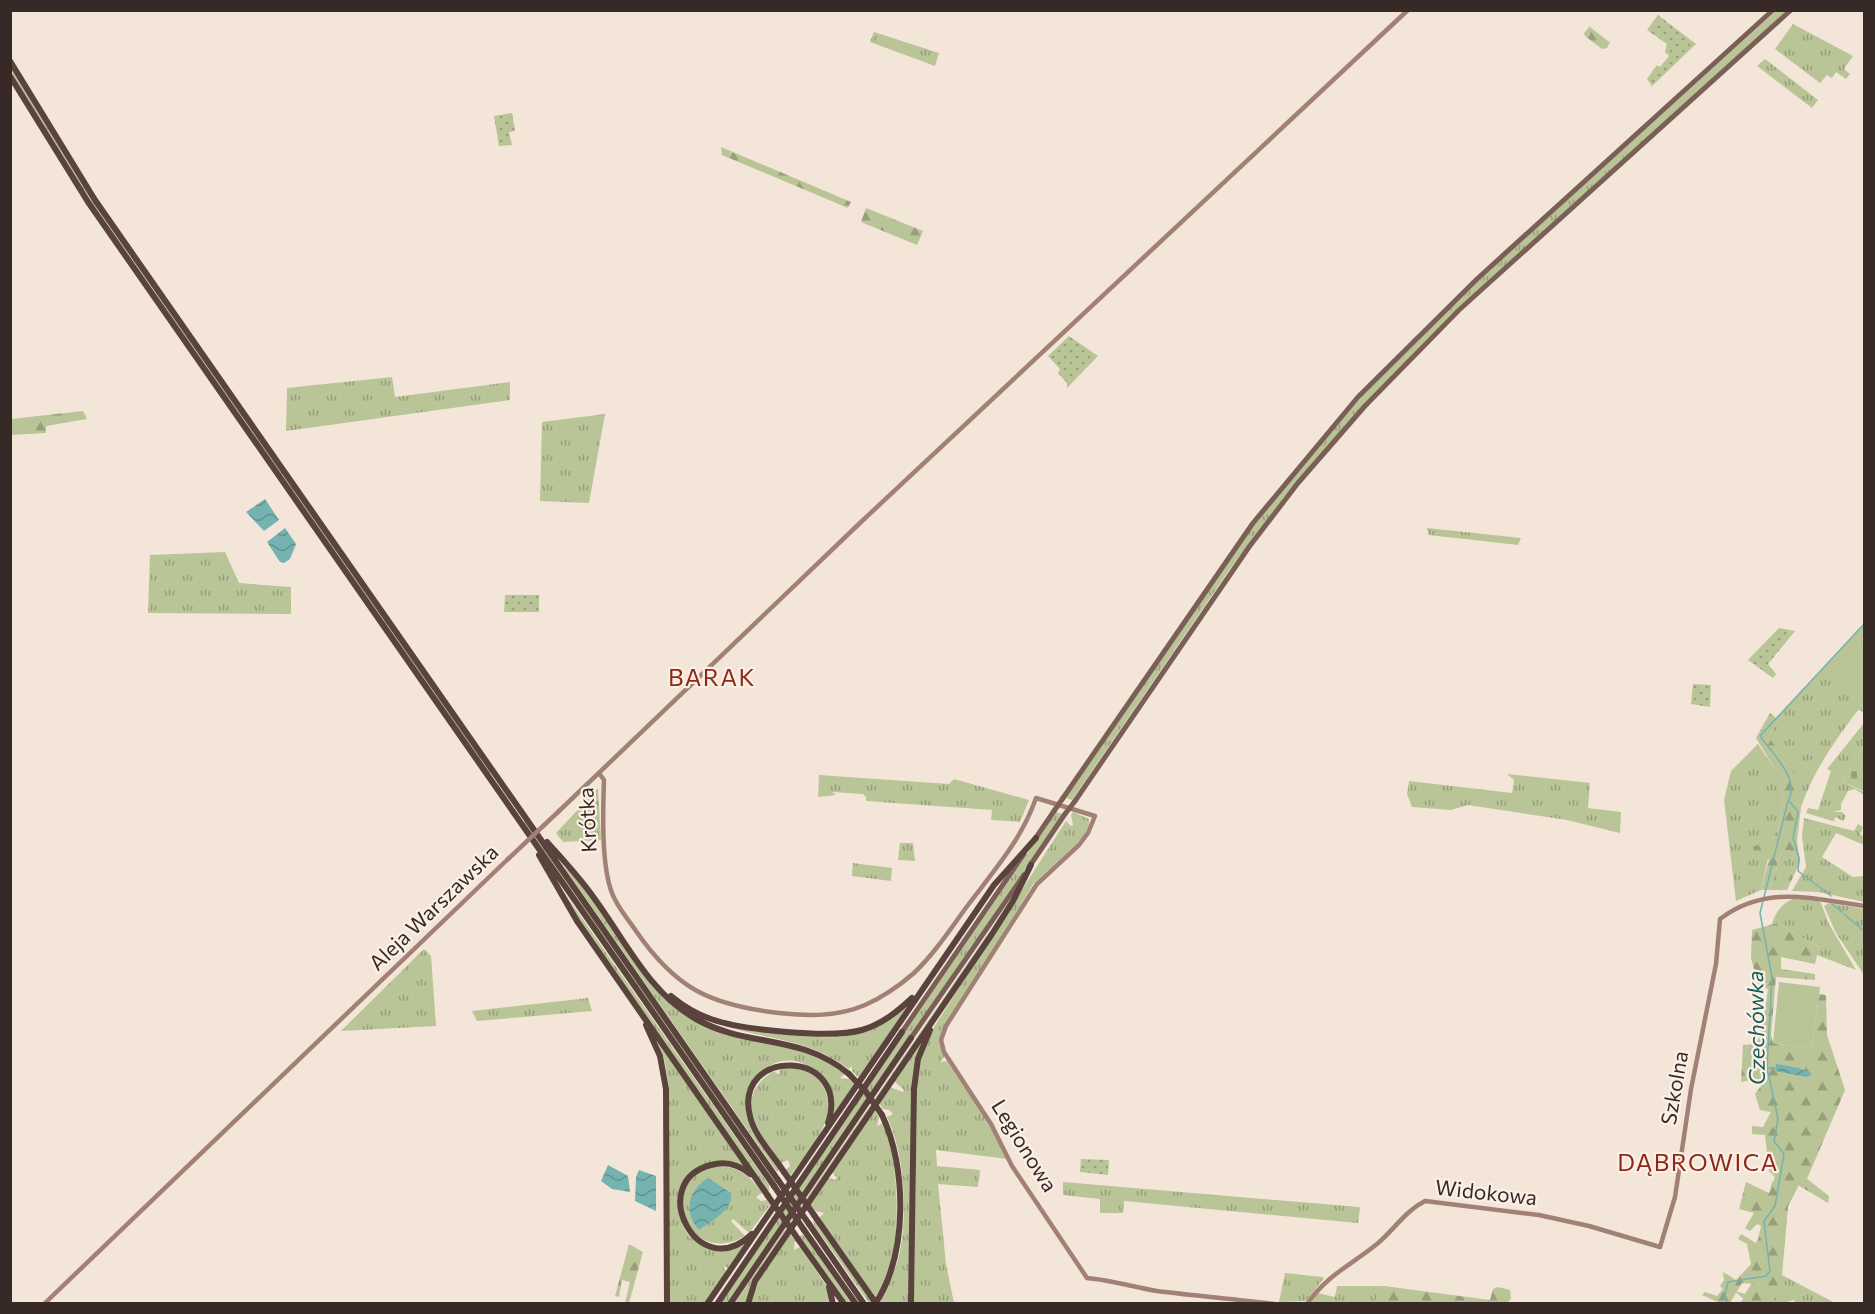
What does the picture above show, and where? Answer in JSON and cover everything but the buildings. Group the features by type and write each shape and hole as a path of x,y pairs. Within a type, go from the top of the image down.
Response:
{"highway":[{"path":"10,61 72,166 195,350 525,828 776,1183"},
{"path":"10,76 81,192 195,350"},
{"path":"242,418 527,820 806,1227 856,1304"},
{"path":"527,820 593,897 643,969 670,1000 701,1022 730,1032 804,1048 832,1061 864,1089 882,1115 897,1159 898,1228 892,1267 875,1302 784,1172 750,1118 750,1094 764,1073 780,1065 796,1065 811,1070 823,1080 831,1096 832,1108 819,1140"},
{"path":"525,828 570,910 844,1304"},
{"path":"707,1304 994,885 1036,838"},
{"path":"748,1304 755,1281 1007,911 1031,865"},
{"path":"643,969 682,1004 712,1020 825,1035 852,1033 885,1020 898,1011 925,984"},
{"path":"636,1006 658,1050 666,1085 667,1304"},
{"path":"911,1304 914,1082 922,1049 939,1011"},
{"path":"717,1304 902,1032"},
{"path":"730,1304 911,1038"},
{"path":"759,1183 738,1166 723,1163 710,1165 689,1180 682,1193 680,1209 683,1222 693,1235 705,1244 719,1248 740,1243 765,1220"},
{"path":"806,1227 864,1304"},
{"path":"817,1266 830,1289 833,1304"}],"main road":[{"path":"902,1032 1228,557 1331,428 1422,330 1773,10"},
{"path":"911,1038 1249,547 1338,435 1435,333 1791,10"}],"street":[{"name":"Aleja Warszawska","path":"44,1304 861,522 1408,10"},
{"name":"Krótka","path":"598,773 604,780 608,883 616,902 652,954 680,982 699,994 728,1005 789,1014 821,1015 852,1010 881,997 920,967 1010,849 1026,823 1036,798 1095,816 1088,833 1079,845 1037,884 944,1030"},
{"name":"Szkolna","path":"1660,1247 1675,1197 1691,1089 1715,970 1720,919 1736,908 1769,897 1806,896 1864,906"},
{"name":"Legionowa","path":"944,1030 942,1044 946,1057 991,1124 1012,1166 1088,1278 1115,1281 1166,1292 1274,1304"},
{"name":"Widokowa","path":"1306,1304 1327,1279 1376,1245 1401,1219 1425,1201 1539,1215 1589,1226 1660,1247"}],"green space":[{"path":"1776,11 1787,11 1450,315 1360,408 1284,497 1230,569 1072,800 1066,798 1269,505 1364,394 1476,283"},
{"path":"1658,15 1696,44 1652,86 1647,79 1657,65 1660,67 1669,56 1665,52 1667,44 1647,30"},
{"path":"1793,24 1853,56 1844,69 1850,74 1846,79 1836,72 1832,78 1827,75 1820,83 1775,49"},
{"path":"1591,25 1590,27 1609,42 1611,40 1607,48 1602,49 1585,36 1584,33"},
{"path":"874,32 939,53 935,66 870,42"},
{"path":"1765,59 1818,100 1812,108 1757,66"},
{"path":"10,66 77,176 491,771 489,773 74,176 16,83"},
{"path":"512,113 515,131 509,132 512,145 499,146 494,116"},
{"path":"721,147 851,202 848,208 722,155"},
{"path":"866,208 923,231 917,245 861,222"},
{"path":"1069,336 1098,356 1067,388 1067,383 1058,373 1060,369 1048,356"},
{"path":"392,377 395,397 510,382 510,400 286,431 287,388"},
{"path":"83,411 87,419 46,426 46,433 11,435 11,419"},
{"path":"605,414 589,503 540,501 542,422"},
{"path":"1427,528 1521,538 1518,545 1429,535"},
{"path":"225,552 239,583 291,587 291,614 148,613 150,555"},
{"path":"505,595 539,595 539,612 504,612"},
{"path":"1864,624 1864,636 1830,678 1864,707 1864,712 1858,710 1833,745 1818,768 1801,807 1795,802 1768,736 1776,726 1776,718"},
{"path":"1779,628 1795,631 1768,664 1776,674 1773,678 1748,660"},
{"path":"1864,636 1864,707 1829,678"},
{"path":"1693,684 1711,685 1710,707 1691,704"},
{"path":"1770,713 1776,718 1776,726 1768,736 1797,777 1795,802 1801,807 1797,841 1800,862 1787,890 1783,890 1795,866 1791,851 1782,849 1770,890 1761,890 1769,859 1760,859 1752,847 1772,840 1779,827 1783,802 1777,773 1756,738"},
{"path":"1864,723 1864,744 1843,782 1864,792 1864,795 1855,789 1848,791 1841,804 1841,810 1832,812 1842,812 1846,816 1843,821 1835,817 1834,821 1839,823 1806,813 1808,808 1818,810 1831,771 1827,769"},
{"path":"1758,744 1777,773 1783,802 1779,827 1772,840 1761,890 1736,901 1724,800 1731,771"},
{"path":"1864,744 1864,791 1843,782"},
{"path":"1507,774 1590,783 1588,808 1621,812 1620,833 1567,820 1468,805 1451,810 1412,807 1407,794 1409,781 1512,793 1514,780"},
{"path":"819,775 949,784 954,779 1029,800 1020,822 991,820 992,810 866,801 863,794 832,792 836,795 818,797"},
{"path":"598,788 601,840 563,842 556,833"},
{"path":"1056,812 1063,814 727,1303 719,1304"},
{"path":"1073,812 1089,819 1089,825 1083,838 1034,883 941,1034 944,1057 940,1062 947,1061 983,1114 1007,1159 936,1150 937,1166 980,1170 978,1187 938,1184 946,1264 954,1303 914,1303 917,1089 921,1060 934,1027 1066,821 1071,826 1073,825 1071,815"},
{"path":"1804,818 1854,831 1858,824 1863,827 1860,834 1864,837 1864,845 1836,833 1822,857 1853,877 1864,876 1864,902 1819,892 1792,891 1806,867 1802,835"},
{"path":"525,821 777,1182 775,1184 523,822"},
{"path":"900,843 913,843 915,861 898,860"},
{"path":"1782,849 1791,851 1795,866 1783,890 1770,890"},
{"path":"853,863 892,868 891,881 852,876"},
{"path":"564,867 595,900 648,979 680,1012 712,1029 801,1050 825,1061 845,1074 840,1078 849,1079 855,1084 833,1116 833,1103 829,1090 813,1069 802,1063 789,1060 777,1063 764,1070 754,1081 748,1092 748,1113 782,1175 779,1170 777,1172"},
{"path":"551,874 769,1185 769,1193 580,922"},
{"path":"1013,897 753,1281 747,1303 734,1304"},
{"path":"1796,898 1817,900 1821,903 1829,924 1856,970 1817,955 1819,947 1777,923 1772,924 1781,908"},
{"path":"1829,903 1864,909 1864,975 1836,933 1824,906"},
{"path":"1777,923 1819,947 1815,964 1781,957 1781,969 1815,974 1815,980 1776,977 1771,1035 1773,1043 1812,1048 1819,994 1826,995 1827,1035 1845,1090 1807,1179 1829,1196 1828,1203 1798,1185 1788,1206 1780,1294 1769,1303 1740,1303 1754,1284 1742,1283 1730,1303 1720,1303 1702,1295 1705,1292 1717,1296 1723,1289 1720,1286 1724,1280 1723,1272 1736,1280 1751,1264 1747,1244 1738,1239 1741,1234 1756,1243 1764,1228 1757,1224 1750,1231 1745,1228 1754,1213 1739,1209 1746,1182 1769,1193 1775,1177 1769,1171 1765,1135 1752,1134 1752,1126 1763,1127 1771,1112 1760,1110 1755,1094 1761,1086 1757,1079 1741,1082 1743,1045 1756,1044 1762,1030 1768,989 1758,984 1751,958 1752,930"},
{"path":"424,949 431,956 436,1026 341,1031"},
{"path":"1779,982 1820,987 1812,1048 1773,1043"},
{"path":"588,998 592,1011 477,1021 472,1011"},
{"path":"906,1008 859,1078 852,1071 852,1066 849,1069 813,1049 741,1031 703,1018 796,1035 832,1037 847,1036 871,1029"},
{"path":"656,1038 747,1168 715,1162 684,1184 681,1205 682,1224 692,1238 702,1243 723,1247 734,1247 746,1242 728,1268 723,1266 726,1272 705,1303 669,1303 669,1087 664,1058"},
{"path":"924,1038 918,1056 909,1303 880,1303 899,1256 904,1204 898,1149 887,1117 893,1114 883,1109 879,1103 890,1087 903,1092 904,1090 894,1081"},
{"path":"780,1067 806,1071 816,1077 824,1088 828,1100 828,1112 819,1135 790,1176 786,1170 790,1166 788,1160 781,1163 765,1140 753,1116 754,1092 761,1081 774,1071 779,1075"},
{"path":"874,1110 879,1117 877,1126 883,1123 889,1140 896,1187 897,1213 891,1262 884,1282 875,1297 819,1218 824,1213 815,1211 810,1204 829,1178 835,1180 837,1178 832,1172"},
{"path":"1081,1159 1109,1160 1108,1175 1080,1172"},
{"path":"715,1166 742,1172 762,1193 756,1197 761,1201 767,1200 770,1205 749,1233 733,1219 731,1221 745,1236 727,1243 711,1242 698,1236 689,1225 683,1212 683,1198 688,1185 700,1173"},
{"path":"1063,1182 1360,1208 1358,1223 1124,1201 1123,1213 1100,1213 1100,1199 1063,1195"},
{"path":"1772,1182 1799,1185 1788,1206 1782,1275 1835,1303 1797,1303 1793,1300 1785,1303 1749,1303 1734,1291 1745,1294 1763,1266 1752,1263"},
{"path":"813,1216 874,1303 869,1303 814,1225"},
{"path":"790,1234 795,1240 794,1250 800,1247 828,1288 830,1303 751,1304 756,1285"},
{"path":"801,1235 805,1236 851,1303 846,1303"},
{"path":"629,1244 643,1252 629,1303 625,1303 630,1282 622,1280 619,1297 615,1296"},
{"path":"1285,1273 1324,1278 1306,1301 1279,1302"},
{"path":"1337,1286 1384,1286 1378,1288 1376,1303 1310,1304 1318,1293 1335,1297"},
{"path":"1384,1286 1490,1300 1493,1289 1498,1287 1510,1290 1511,1299 1506,1304 1375,1303 1378,1288"}],"water":[{"path":"265,499 279,520 264,531 246,512"},
{"path":"285,528 296,544 290,559 284,563 280,562 267,542"},
{"path":"1776,1064 1799,1068 1812,1074 1807,1077 1776,1071"},
{"path":"608,1165 628,1176 630,1192 612,1189 601,1181"},
{"path":"639,1170 656,1176 656,1211 635,1201 636,1177"},
{"path":"708,1178 731,1193 731,1199 721,1214 699,1230 691,1216 690,1202 696,1189"}],"waterway":[{"name":"Czechówka","path":"1727,1304 1725,1295 1728,1282 1766,1276 1770,1271 1764,1221 1775,1206 1784,1154 1774,1141 1778,1119 1767,1068 1772,977 1760,913 1791,793 1791,784 1778,758 1760,736 1864,624"},
{"path":"1789,801 1798,812 1793,838 1799,858 1798,871 1831,896"},
{"path":"1832,904 1842,912"},
{"path":"1844,914 1864,931"},
{"path":"1768,1068 1776,1068"}],"district":[{"name":"BARAK","path":"712,678"},
{"name":"DĄBROWICA","path":"1698,1163"}]}
